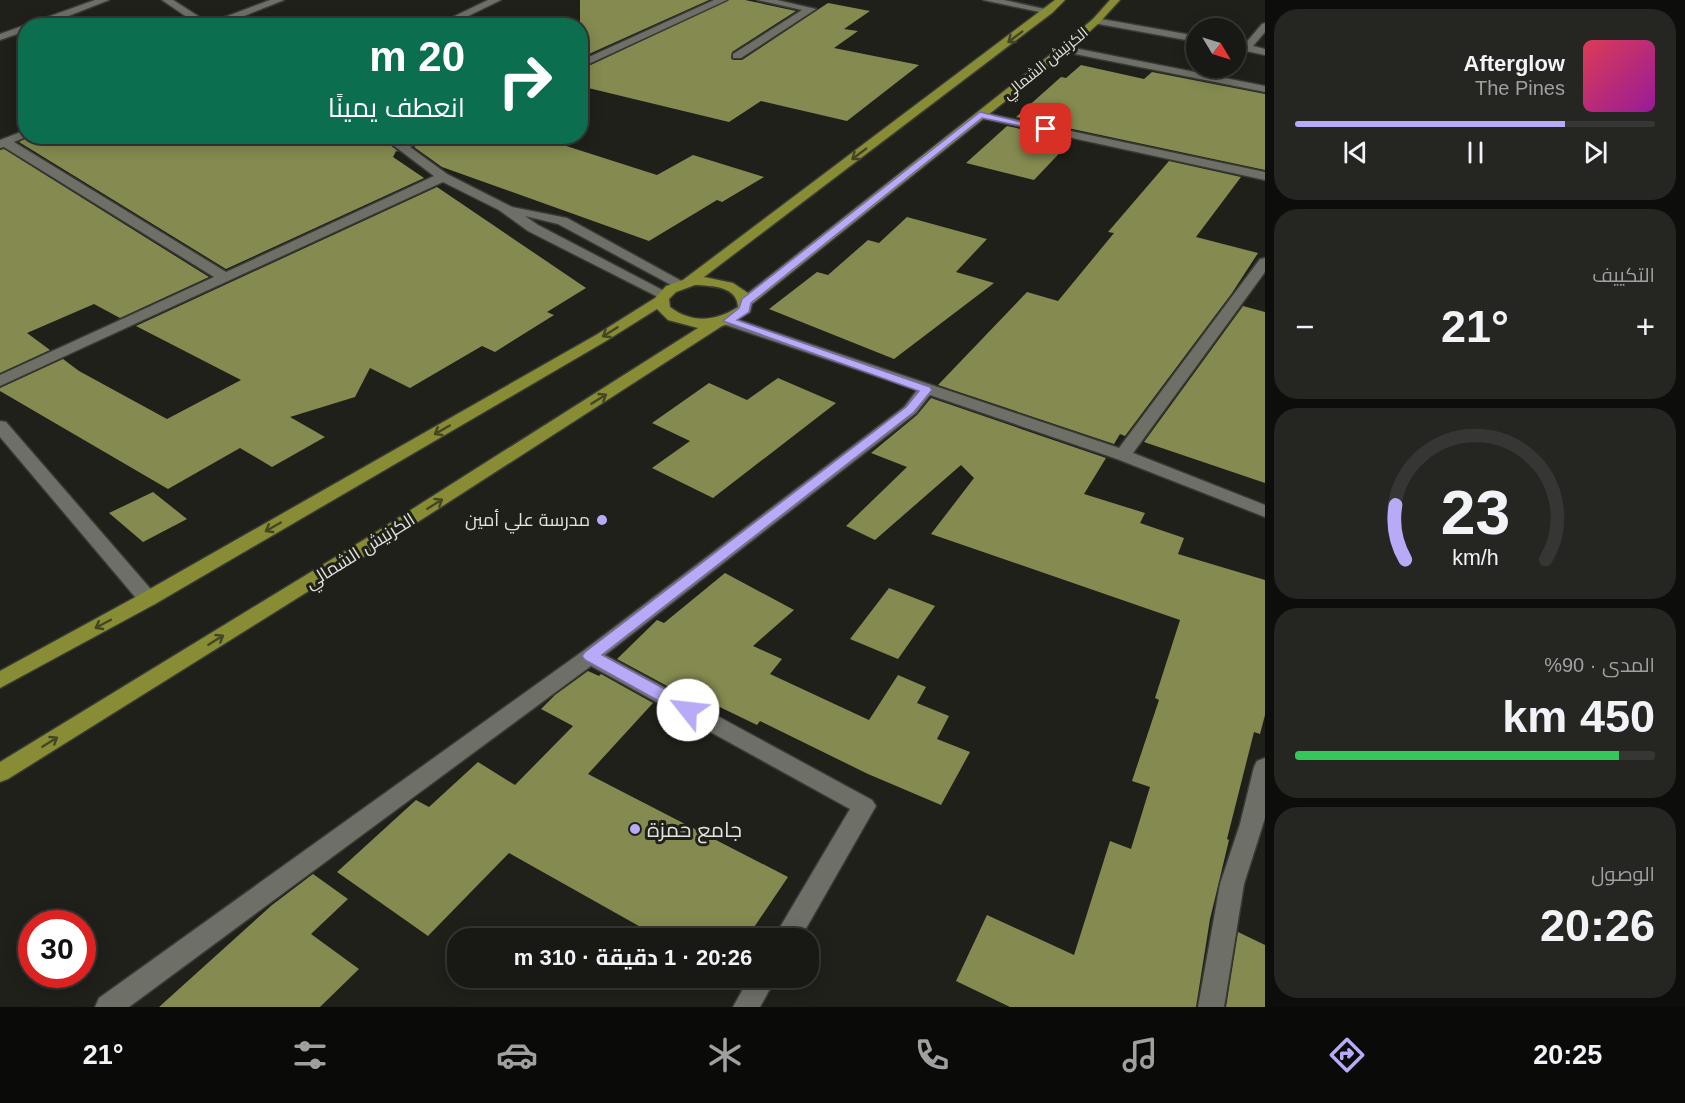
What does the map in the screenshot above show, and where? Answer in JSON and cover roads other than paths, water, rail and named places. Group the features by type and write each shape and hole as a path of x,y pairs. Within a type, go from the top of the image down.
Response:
{"main road":[{"path":"0,680 148,599 601,338 685,283 1049,11 1060,0"},
{"name":"الكرنيش الشمالي","path":"0,773 745,309 746,302 1064,49 1096,21 1115,0"},
{"path":"685,283 722,284 734,288 746,302"},
{"path":"661,297 661,308 676,319 688,323 722,322"}],"street":[{"path":"54,18 104,0"},
{"path":"167,0 195,18"},
{"path":"230,18 279,0"},
{"path":"457,18 496,0"},
{"path":"588,61 722,0"},
{"path":"737,56 811,9 762,0"},
{"path":"988,0 1049,11"},
{"path":"1096,21 1186,37"},
{"path":"1246,43 1265,26"},
{"path":"0,37 18,31"},
{"path":"1246,48 1265,52"},
{"path":"1064,49 1265,89"},
{"path":"980,115 1265,176"},
{"path":"3,143 18,137"},
{"path":"3,143 226,278"},
{"path":"400,144 443,177 504,207 533,228 661,297"},
{"path":"403,146 407,144"},
{"path":"0,381 443,177"},
{"path":"504,207 562,222 685,283"},
{"path":"1123,456 1265,262"},
{"path":"722,322 1123,456 1265,511"},
{"path":"108,1007 590,656 910,410 926,390"},
{"path":"0,426 148,599"},
{"path":"590,656 864,807 792,928"},
{"path":"1211,1007 1232,884 1252,824 1265,767"},
{"path":"746,1007 757,988"}],"place":[{"name":"مدرسة علي أمين","path":"602,520"},
{"name":"جامع حمزة","path":"635,829"}]}
